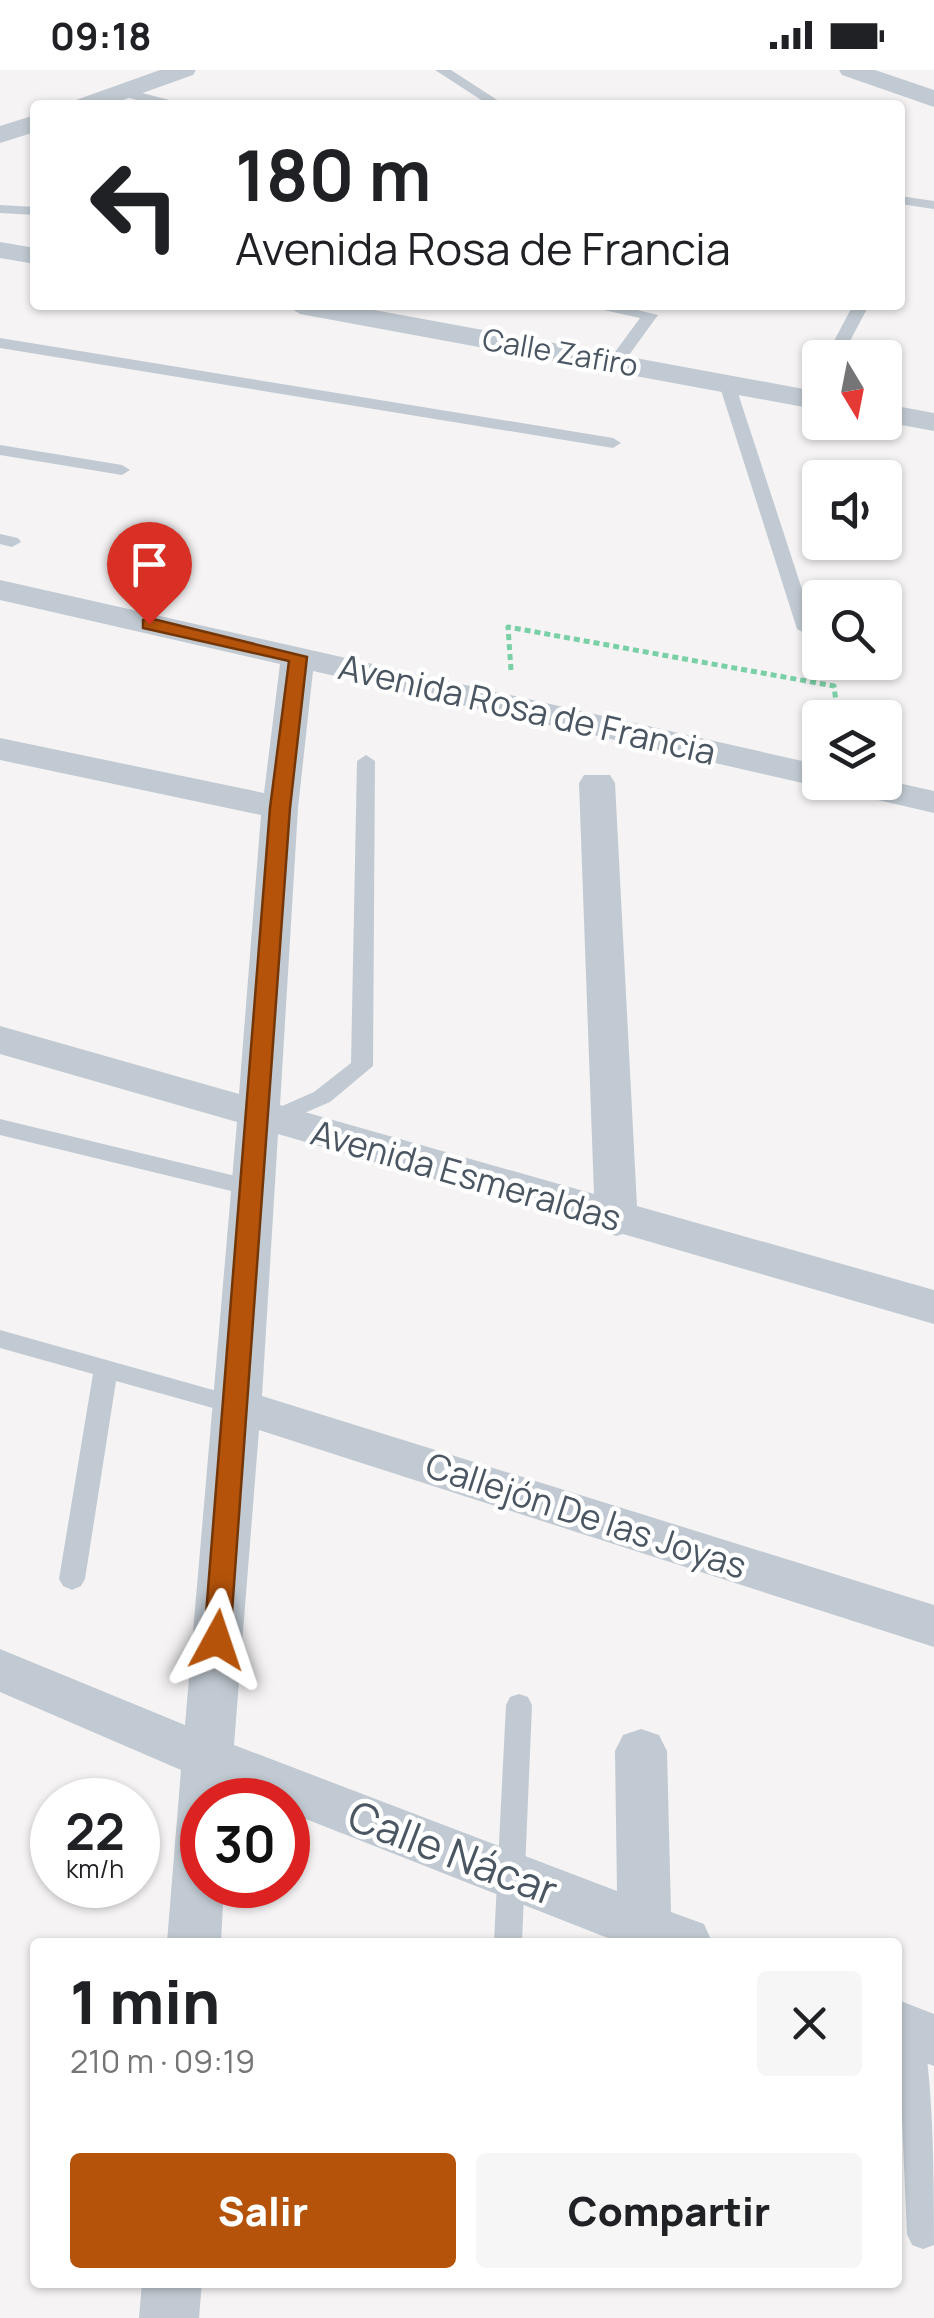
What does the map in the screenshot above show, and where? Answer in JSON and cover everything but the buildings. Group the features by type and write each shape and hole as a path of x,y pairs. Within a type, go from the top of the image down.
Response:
{"street":[{"path":"100,100 184,70"},
{"path":"851,70 934,99"},
{"path":"0,111 30,124"},
{"path":"0,135 30,124"},
{"path":"0,250 30,255"},
{"name":"Calle Zafiro","path":"327,310 728,384 802,392"},
{"path":"902,416 934,422"},
{"name":"Avenida Rosa de Francia","path":"0,590 802,772"},
{"path":"205,1778 238,1406 252,1188 264,1117 280,808 298,657"},
{"path":"0,749 280,808"},
{"path":"597,782 616,1220"},
{"path":"902,795 934,802"},
{"name":"Avenida Esmeraldas","path":"0,1040 616,1220 934,1307"},
{"name":"Callejón De las Joyas","path":"238,1406 934,1626"},
{"name":"Calle Nácar","path":"0,1670 203,1778"},
{"path":"641,1751 658,1937"},
{"name":"Calle Nácar","path":"310,1812 511,1875 658,1937"},
{"path":"194,1938 196,1908"},
{"path":"169,2318 172,2288"}],"lane":[{"path":"442,70 490,100"},
{"path":"123,92 153,100"},
{"path":"905,201 934,205"},
{"path":"0,208 30,211"},
{"path":"615,363 656,310"},
{"path":"843,340 858,310"},
{"path":"0,344 613,443"},
{"path":"728,384 802,616"},
{"path":"0,450 122,470"},
{"path":"264,1117 322,1097 362,1066 366,762"},
{"path":"0,1127 252,1188"},
{"path":"0,1339 238,1406"},
{"path":"72,1579 106,1366"},
{"path":"508,1938 519,1706"},
{"path":"914,2032 923,2234"}],"path":[{"path":"512,706 508,627 834,686 836,700"}],"route":[{"path":"149,624 298,657 280,808 238,1406 217,1640"}]}
